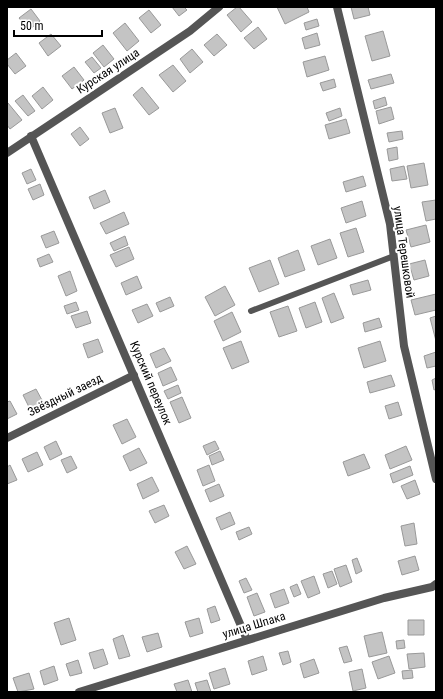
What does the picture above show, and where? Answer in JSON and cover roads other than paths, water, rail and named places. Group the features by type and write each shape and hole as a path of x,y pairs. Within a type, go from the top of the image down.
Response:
{"street":[{"name":"Курская улица","path":"7,153 190,31 219,7"},
{"name":"улица Терешковой","path":"337,7 390,224 404,346 436,479"},
{"name":"Курский переулок","path":"31,136 247,640"},
{"name":"Звёздный заезд","path":"7,438 134,375"},
{"name":"улица Шпака","path":"79,692 384,598 432,587 436,584"}],"lane":[{"path":"251,311 394,256"}]}
